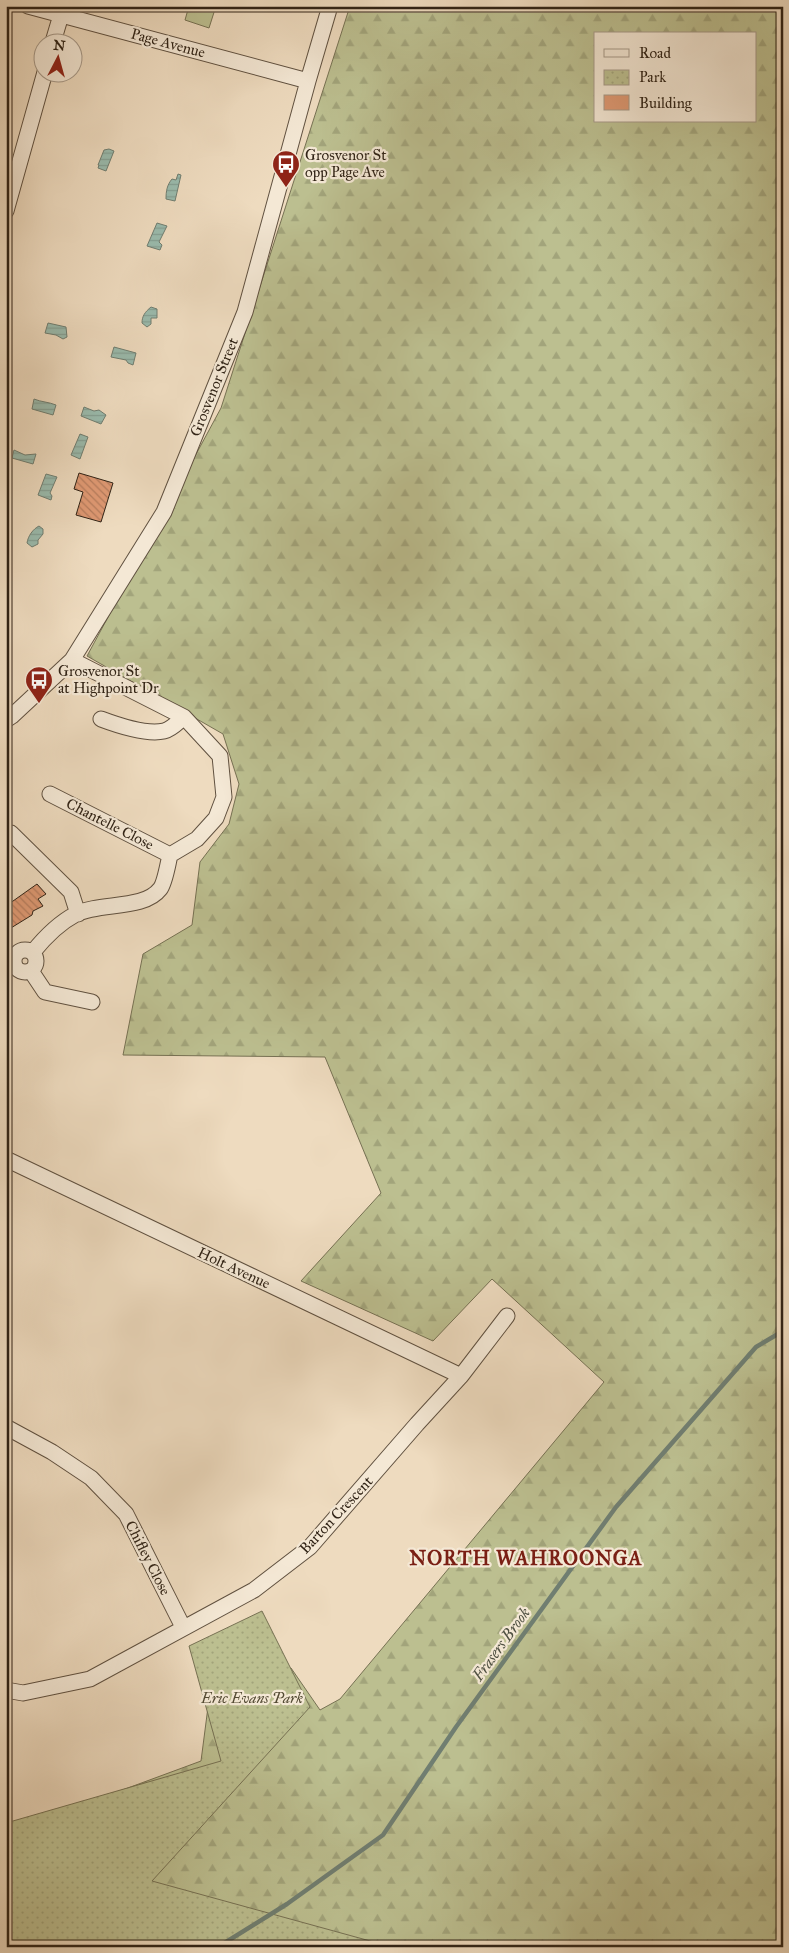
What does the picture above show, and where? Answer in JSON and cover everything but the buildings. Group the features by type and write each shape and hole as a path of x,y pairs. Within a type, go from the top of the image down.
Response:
{"street":[{"name":"Page Avenue","path":"28,6 308,81"},
{"name":"Grosvenor Street","path":"6,720 72,660 164,512 245,312 330,6"},
{"path":"56,32 61,15"},
{"path":"6,211 42,82"},
{"path":"33,952 52,930 78,914 116,904 144,902 161,888 170,855 197,839 204,832 216,818 224,797 220,756 184,717 72,660"},
{"path":"101,719 119,726 162,732 170,729 184,717"},
{"name":"Chantelle Close","path":"50,794 170,855"},
{"path":"12,833 71,892 78,914"},
{"path":"31,971 20,971 10,967 19,951 33,952"},
{"path":"31,971 36,962 33,952"},
{"path":"31,971 45,992 92,1002"},
{"name":"Holt Avenue","path":"6,1159 461,1376"},
{"name":"Barton Crescent","path":"6,1690 23,1693 90,1679 254,1590 310,1547 461,1376 507,1316"},
{"name":"Chifley Close","path":"6,1428 52,1452 91,1478 126,1514 183,1627"}],"green space":[{"path":"189,6 216,6 209,28 185,20"},
{"name":"Eric Evans Park","path":"350,6 783,6 783,1947 6,1947 6,1833 201,1761 208,1707 291,1668 320,1710 340,1699 604,1382 492,1279 433,1341 301,1281 381,1193 325,1057 123,1055 143,954 192,925 200,862 229,824 239,784 223,734 87,656 221,408"},
{"name":"Eric Evans Park","path":"262,1611 310,1707 152,1881 392,1947 6,1947 6,1823 221,1761 189,1646"}],"shaded area":[{"path":"104,150 114,151 106,171 98,168 98,165"},
{"path":"178,174 181,175 175,201 166,199 169,184 172,179 176,180"},
{"path":"157,223 167,226 159,242 162,245 160,250 147,246"},
{"path":"151,307 157,309 157,318 151,318 151,324 147,327 142,323 143,318"},
{"path":"48,323 66,327 67,337 63,339 56,335 45,333"},
{"path":"114,347 136,353 133,365 126,360 111,357"},
{"path":"34,399 56,405 53,415 32,409"},
{"path":"84,407 94,411 99,410 106,415 101,424 81,416"},
{"path":"80,434 88,437 80,459 71,455"},
{"path":"14,450 25,455 36,454 33,464 12,458"},
{"path":"46,474 57,477 50,493 52,496 51,500 38,495"},
{"path":"39,526 43,529 43,534 38,540 38,544 32,547 27,543 28,540 33,531"}],"waterway":[{"name":"Frasers Brook","path":"218,1947 287,1904 383,1835 456,1727 616,1507 756,1347 783,1331"}],"place":[{"name":"Grosvenor St opp Page Ave","path":"286,188"},
{"name":"Grosvenor St at Highpoint Dr","path":"39,704"}],"district":[{"name":"NORTH WAHROONGA","path":"526,1558"}]}
